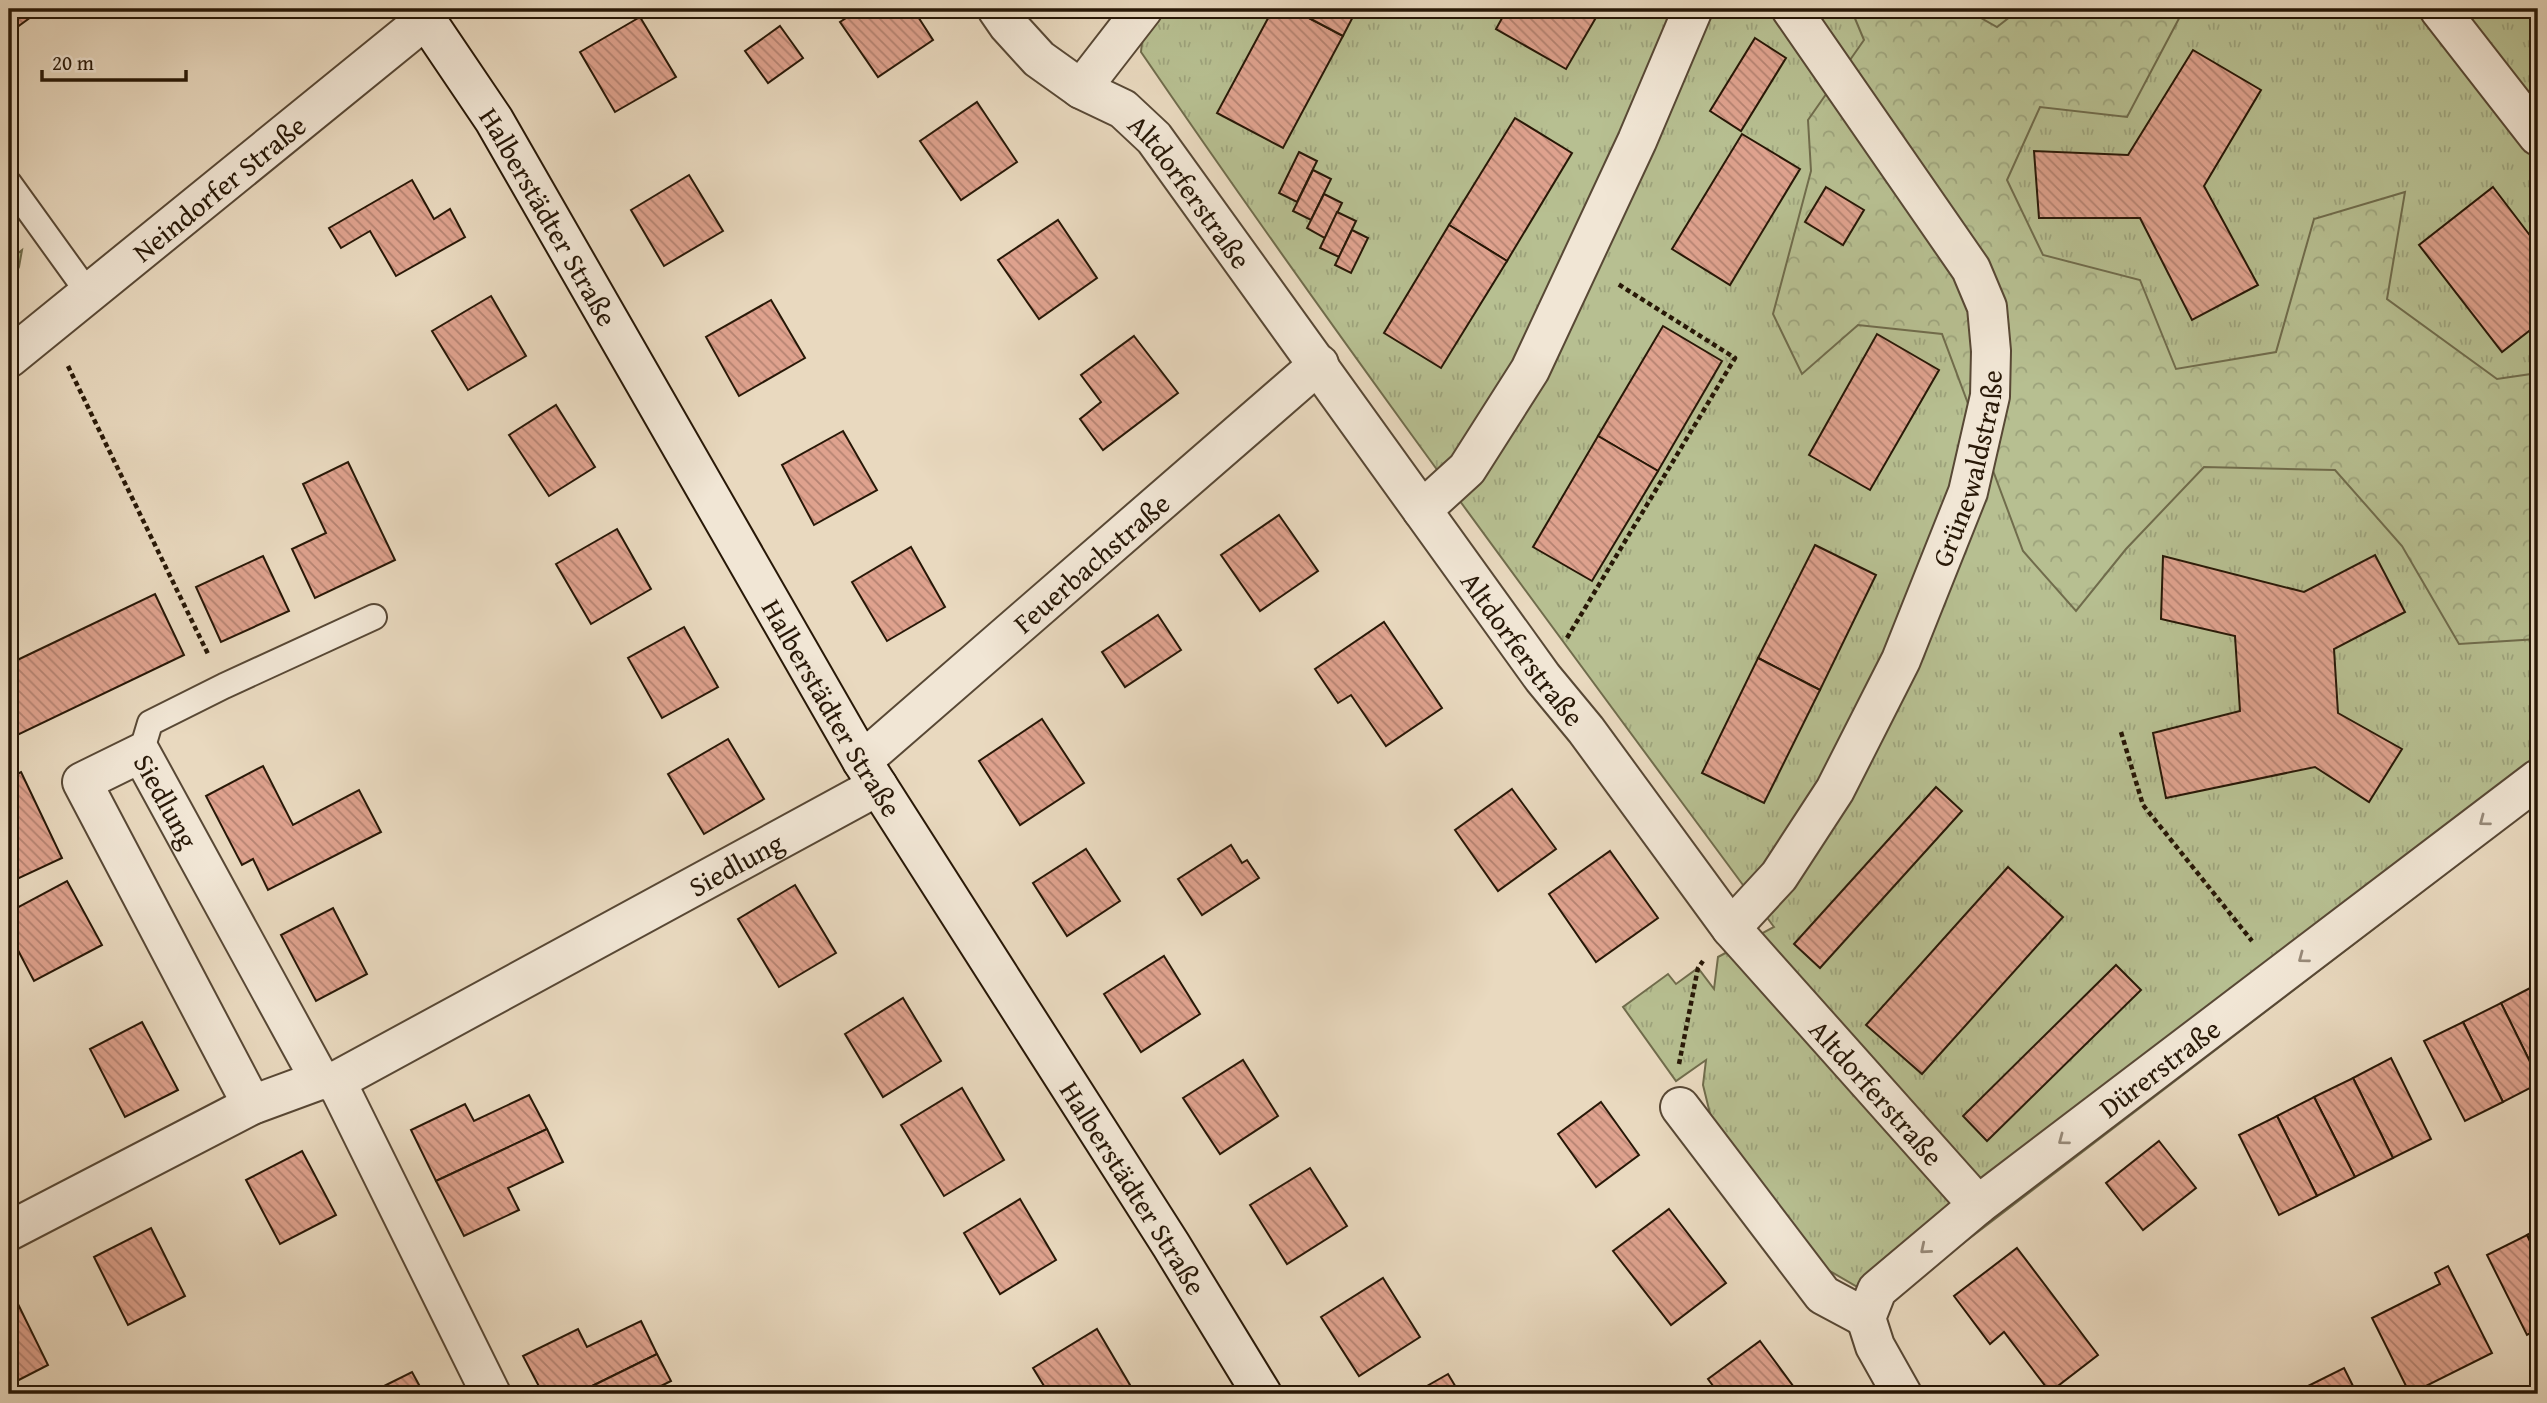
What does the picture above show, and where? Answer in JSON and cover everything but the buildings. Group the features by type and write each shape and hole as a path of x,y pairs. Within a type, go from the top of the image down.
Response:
{"street":[{"name":"Altdorferstraße","path":"997,9 1039,59 1081,89 1123,109 1154,138 1543,678 1586,730 1731,928 1978,1205"},
{"path":"1081,89 1143,9"},
{"path":"1422,510 1466,469 1530,370 1637,141 1693,9"},
{"name":"Grünewaldstraße","path":"1731,928 1779,876 1835,790 1901,660 1968,492 1990,396 1991,351 1987,307 1971,269 1791,9"},
{"path":"2439,9 2538,136"},
{"name":"Neindorfer Straße","path":"9,358 428,12"},
{"name":"Halberstädter Straße","path":"428,12 494,120 870,774 1156,1222 1262,1394"},
{"name":"Feuerbachstraße","path":"870,774 1319,364"},
{"name":"Siedlung","path":"252,1105 82,782 141,753 328,1081 491,1394"},
{"name":"Siedlung","path":"9,1231 252,1105 328,1081 870,774"},
{"name":"Dürerstraße","path":"1866,1318 1877,1290 1978,1205 2538,779"},
{"path":"1680,1107 1823,1295 1866,1318 1875,1346 1902,1394"}],"lane":[{"path":"9,183 89,294"},
{"path":"141,753 150,723 374,617"}],"path":[{"path":"1543,678 1735,358 1581,261"},
{"path":"49,326 224,686"},
{"path":"2121,732 2143,805 2280,976"},
{"path":"1679,1068 1698,968"}],"green space":[{"path":"1156,9 2538,9 2538,803 1885,1303 1816,1263 1715,1134 1703,1085 1706,1060 1676,1081 1623,1007 1668,974 1676,984 1698,968 1714,989 1718,957 1774,927 1374,383 1141,52 1144,23"},
{"path":"1851,9 1965,9 1997,27 2020,9 2184,9 2127,117 2040,107 2007,180 2043,255 2140,280 2176,369 2276,352 2314,219 2405,192 2387,299 2497,379 2538,373 2538,639 2459,644 2402,546 2335,470 2204,467 2126,549 2076,611 2023,551 1942,334 1858,325 1802,374 1773,314 1811,171 1808,120 1864,40"},
{"path":"22,250 19,267 9,286 9,260"}]}
